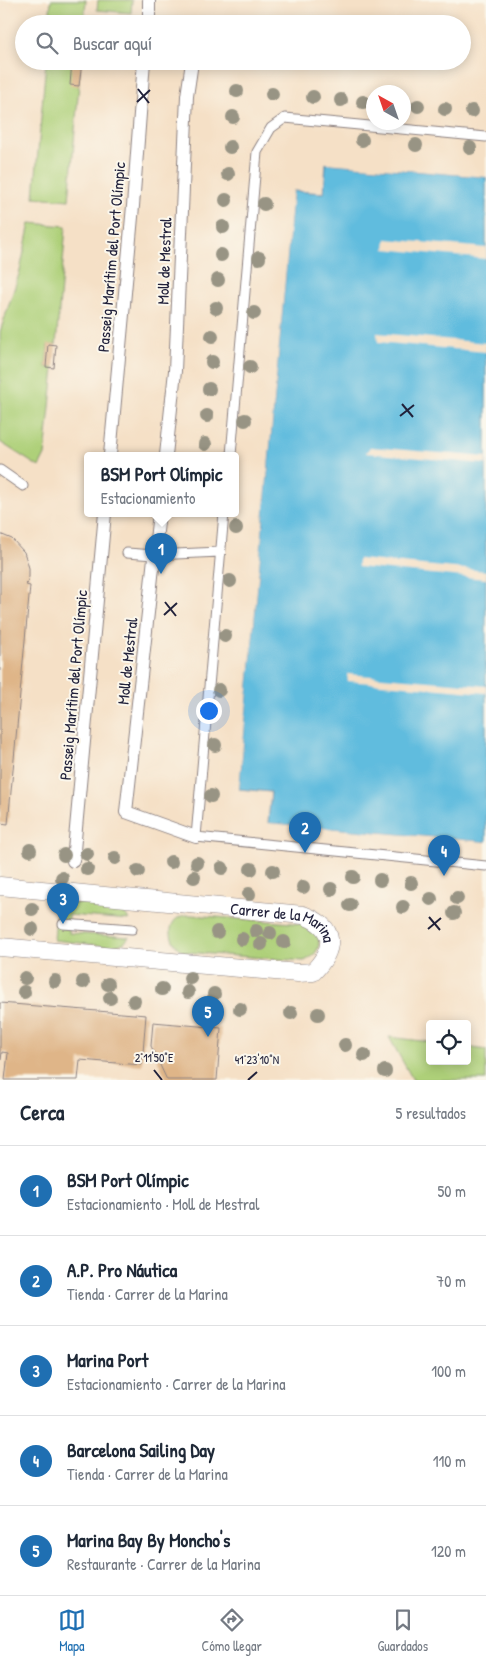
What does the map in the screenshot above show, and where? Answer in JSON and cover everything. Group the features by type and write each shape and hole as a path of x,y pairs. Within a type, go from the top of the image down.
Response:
{"street":[{"path":"149,15 150,0"},
{"name":"Passeig Marítim del Port Olímpic","path":"110,452 133,206 142,70"},
{"name":"Moll de Mestral","path":"166,452 175,371 187,96 191,70"},
{"name":"Passeig Marítim del Port Olímpic","path":"73,861 105,517"},
{"name":"Moll de Mestral","path":"159,517 126,812 196,837"},
{"name":"Carrer de la Marina","path":"0,886 303,915 316,920 325,929 329,937 326,956 322,963 313,972 298,973 0,948"}],"lane":[{"path":"231,452 257,152 270,128 285,118 486,137"},
{"path":"0,470 23,486"},
{"path":"224,517 196,837 486,866"},
{"path":"127,553 220,552"},
{"path":"63,924 132,929"}],"green space":[{"path":"51,0 86,0 85,15 50,15"},
{"path":"98,0 132,0 131,13 97,10"},
{"path":"45,70 80,70 69,200 34,197"},
{"path":"30,223 66,226 56,345 48,345 46,367 54,368 45,455 39,467 0,442 0,332 20,271"},
{"path":"86,903 108,905 124,913 129,920 69,915 69,933 129,937 125,942 114,947 54,940 57,904"},
{"path":"191,915 304,924 311,928 318,937 318,948 311,957 304,961 185,952 176,945 171,929 176,919"},
{"path":"389,1037 426,1042 426,1065 471,1065 471,1048 486,1050 486,1080 413,1080"}],"water":[{"path":"326,163 486,177 486,842 268,823 271,792 239,789 293,191 324,193"}],"pier":[{"path":"327,160 486,175 486,177 326,163"},
{"path":"290,191 293,191 239,789 236,788"},
{"path":"386,239 486,248 486,259 385,249"},
{"path":"377,333 486,343 486,352 378,342"},
{"path":"370,447 486,457 486,464 366,453"},
{"path":"358,559 486,571 486,579 358,567"},
{"path":"347,674 486,686 486,693 348,681"},
{"path":"268,823 486,842 486,844 268,825"}],"building":[{"path":"71,70 81,70 79,86 70,85"},
{"path":"48,344 56,345 54,368 46,367"},
{"path":"0,534 12,539 24,552 29,568 29,577 26,585 30,586 8,824 0,823"},
{"path":"0,1003 146,1015 142,1065 80,1060 78,1080 5,1080 8,1053 2,1052 0,1060"},
{"path":"153,1022 221,1028 217,1080 167,1080 151,1046"}],"place":[{"name":"BSM Port Olímpic","path":"161,574"},
{"name":"A.P. Pro Náutica","path":"305,853"},
{"name":"Barcelona Sailing Day","path":"444,876"},
{"name":"Marina Port","path":"63,924"},
{"name":"Marina Bay By Moncho's","path":"208,1037"}]}
